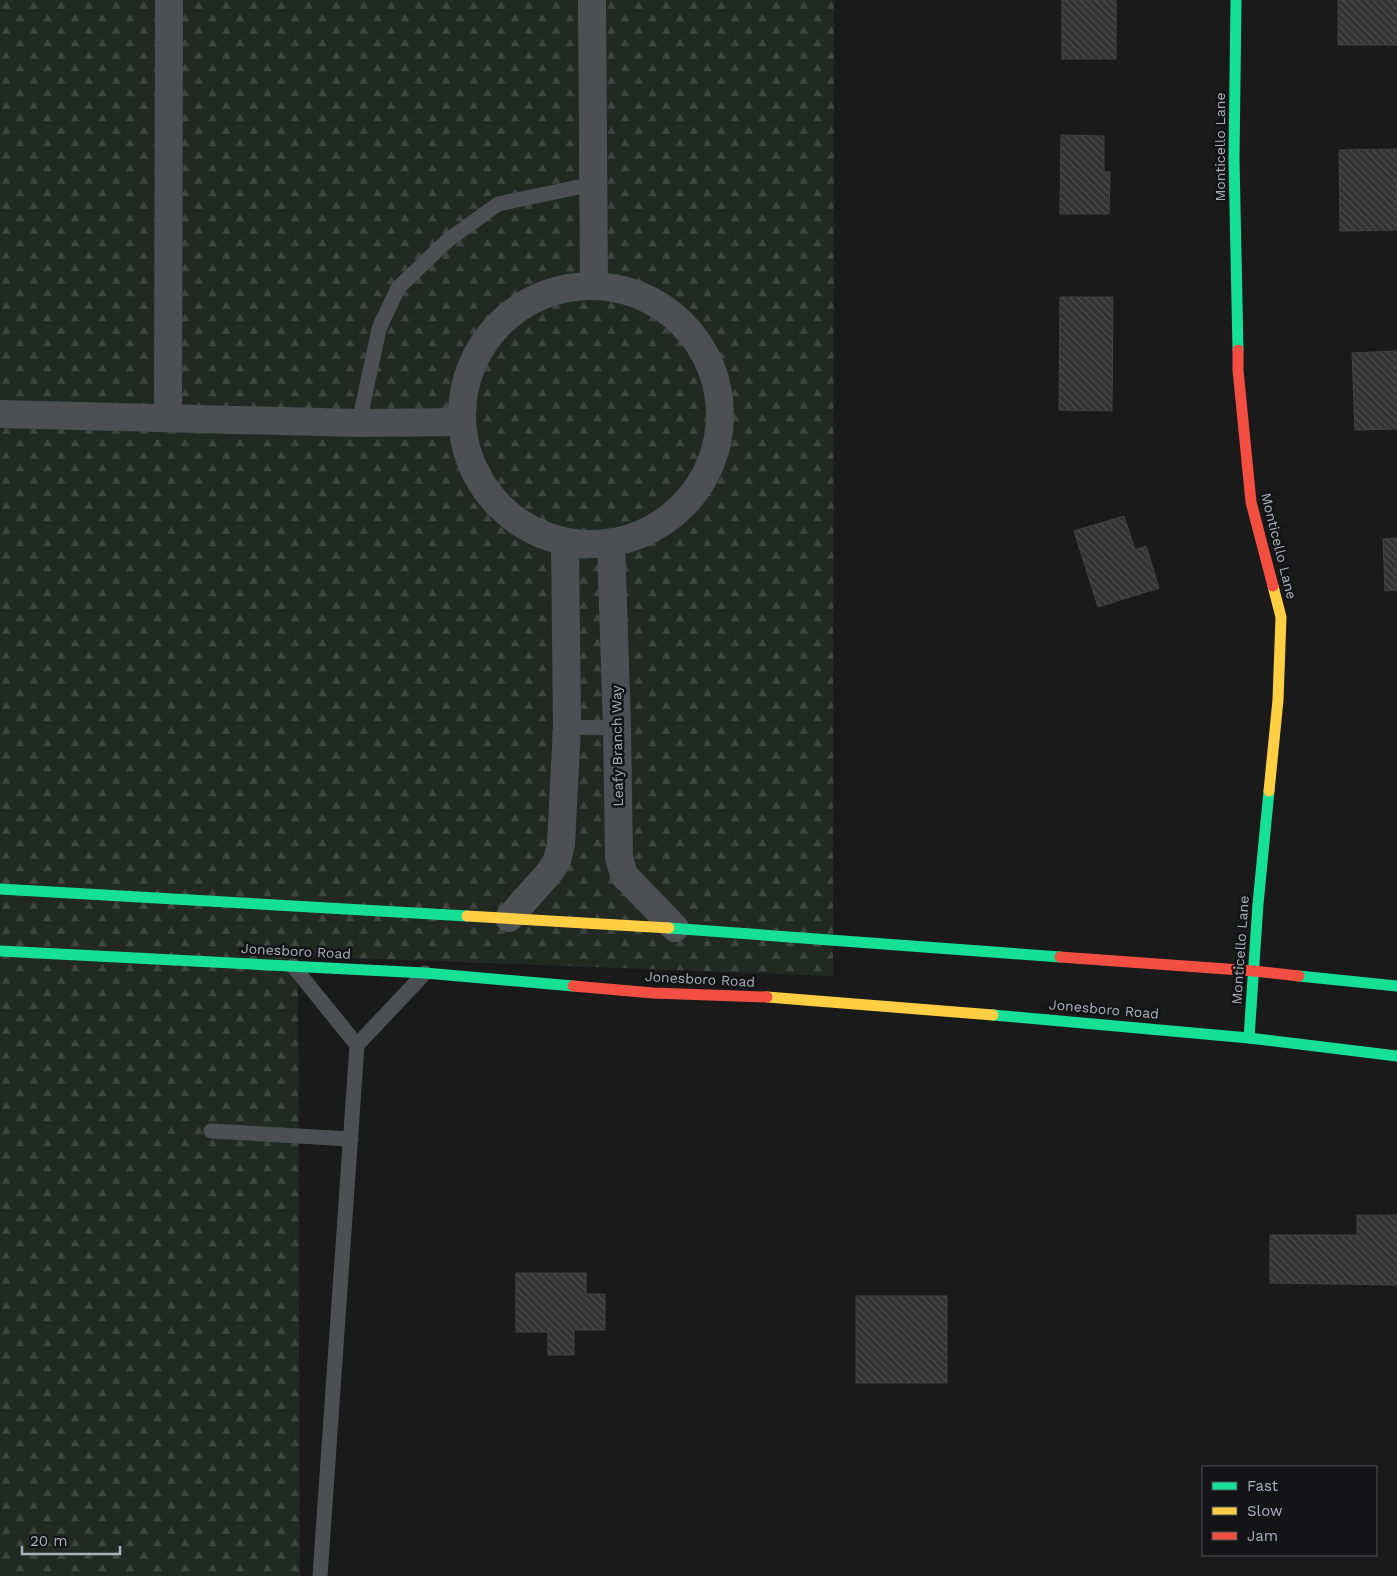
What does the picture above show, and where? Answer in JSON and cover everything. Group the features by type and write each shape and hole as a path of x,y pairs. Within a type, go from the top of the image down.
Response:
{"main road":[{"name":"Monticello Lane","path":"1236,0 1234,160 1238,370 1251,502 1281,616 1278,700 1258,904 1249,1038"},
{"path":"0,889 675,928 1254,971 1397,986"},
{"name":"Jonesboro Road","path":"0,951 425,973 653,993 753,996 1056,1020 1249,1038 1397,1056"}],"street":[{"path":"168,418 170,0"},
{"path":"592,0 594,286"},
{"path":"594,286 636,293 673,314 701,346 718,385 721,428 710,469 686,504 652,530 611,543 588,545 565,542 533,531 505,512 482,486 468,455 462,422 466,380 484,342 514,311 552,292 594,286"},
{"path":"0,414 359,423 462,422"},
{"path":"509,918 549,873 557,861 561,844 567,727 565,542"},
{"name":"Leafy Branch Way","path":"611,543 619,857 624,875 675,928"}],"lane":[{"path":"359,423 379,329 398,288 448,240 498,204 593,184"},
{"path":"567,727 617,728"},
{"path":"293,966 357,1045"},
{"path":"320,1576 357,1045 425,973"},
{"path":"211,1131 351,1139"}],"green space":[{"path":"0,0 834,0 833,976 298,956 300,1576 0,1576"}],"building":[{"path":"1062,0 1116,0 1116,59 1062,59"},
{"path":"1338,0 1397,0 1397,45 1338,45"},
{"path":"1061,135 1104,136 1104,172 1110,172 1109,214 1060,214"},
{"path":"1396,149 1397,230 1340,231 1339,150"},
{"path":"1060,297 1113,297 1112,411 1059,410"},
{"path":"1397,351 1397,429 1355,430 1352,353"},
{"path":"1124,516 1135,550 1146,546 1159,588 1098,607 1074,531"},
{"path":"1397,538 1397,590 1385,591 1383,539"},
{"path":"1357,1215 1397,1215 1397,1285 1270,1283 1270,1235 1357,1235"},
{"path":"516,1273 586,1273 586,1294 605,1294 605,1330 574,1330 574,1355 548,1355 548,1332 516,1332"},
{"path":"856,1296 947,1296 947,1383 856,1383"}],"traffic: fast":[{"path":"1236,0 1234,159 1238,350"},
{"path":"1249,1038 1258,904 1269,791"},
{"path":"0,889 467,916"},
{"path":"669,928 1060,957"},
{"path":"0,951 425,973 573,986"},
{"path":"1299,976 1397,986"},
{"path":"993,1015 1249,1038 1397,1056"}],"traffic: slow":[{"path":"1269,791 1278,700 1281,617 1273,586"},
{"path":"467,916 669,928"},
{"path":"767,997 993,1015"}],"traffic: jam":[{"path":"1238,350 1238,370 1251,502 1273,586"},
{"path":"1060,957 1299,976"},
{"path":"573,986 653,993 767,997"}]}
